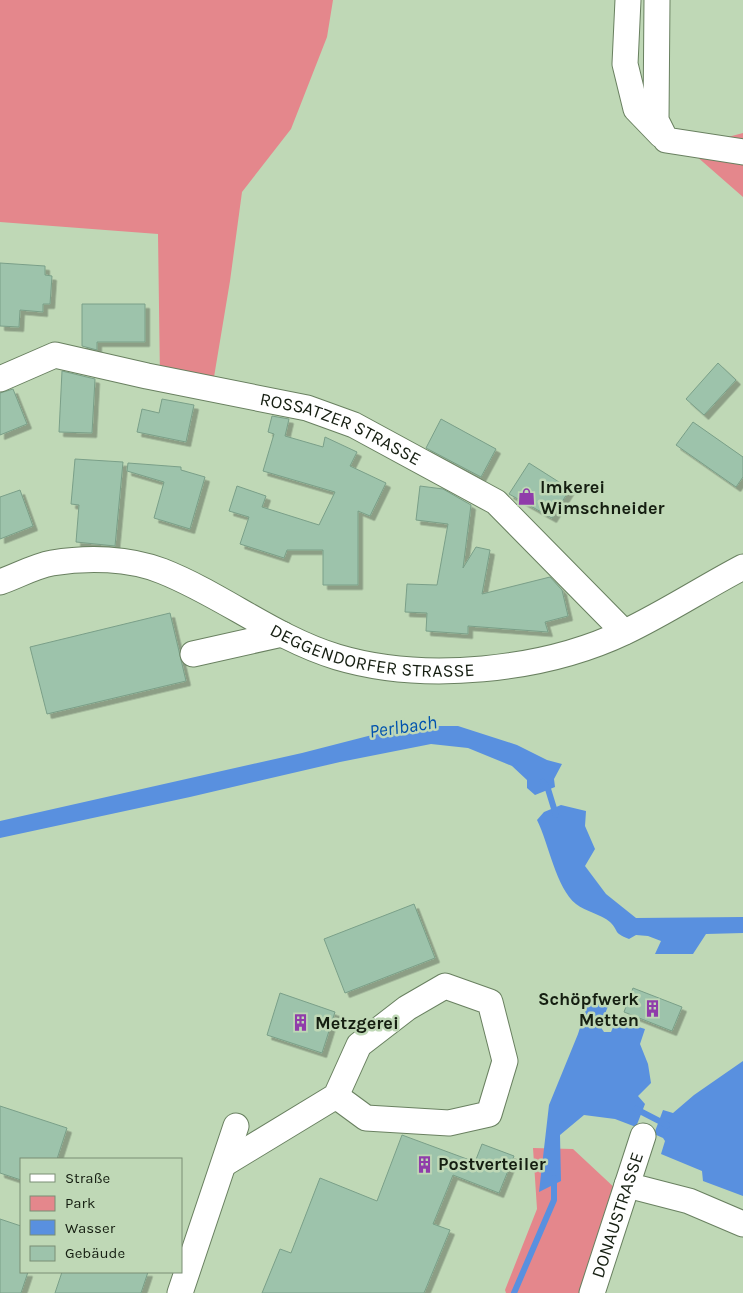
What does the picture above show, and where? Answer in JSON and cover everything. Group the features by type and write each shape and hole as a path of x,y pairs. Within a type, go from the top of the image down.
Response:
{"street":[{"path":"628,0 625,64 636,109 666,140 743,152"},
{"path":"657,0 656,120 666,140"},
{"name":"ROSSATZER STRASSE","path":"0,379 56,355 147,376 307,408 354,425 496,502 624,632"},
{"name":"DEGGENDORFER STRASSE","path":"0,582 51,564 106,559 161,571 213,596 282,634 336,656 382,666 444,670 508,666 577,650 624,632 743,567"},
{"path":"193,654 282,634"},
{"path":"224,1164 336,1096 359,1045 406,1008 445,986 490,1002 505,1061 490,1114 449,1123 366,1118 336,1096"},
{"path":"180,1293 236,1126"},
{"name":"DONAUSTRASSE","path":"592,1293 643,1136"},
{"path":"627,1185 689,1201 743,1224"}],"green space":[{"path":"0,0 333,0 327,37 291,129 242,192 230,281 212,389 160,379 158,234 0,222"},
{"path":"743,133 743,197 687,148"},
{"path":"533,1148 573,1149 617,1190 584,1293 506,1293 505,1290 537,1209"}],"water":[{"path":"407,726 458,726 517,745 547,760 562,764 554,779 555,787 535,795 527,788 527,780 512,766 468,748 431,744 340,762 0,838 0,821 302,753"},
{"path":"561,805 586,811 585,826 595,849 585,866 606,894 636,918 743,917 743,933 706,934 693,954 655,954 661,941 648,936 636,935 629,939 624,937 606,919 576,904 563,888 537,820 544,812"},
{"path":"595,994 611,999 600,1026 604,1032 611,1032 616,1020 645,1029 640,1044 648,1064 651,1083 638,1096 645,1104 636,1127 615,1119 584,1115 560,1135 561,1181 539,1192 549,1105 578,1034 587,1006 590,1007"},
{"path":"743,1061 743,1196 703,1181 702,1171 661,1154 665,1141 654,1134 663,1110 673,1113 694,1095"}],"building":[{"path":"0,263 45,266 45,275 52,276 50,304 43,304 43,312 20,310 19,327 0,326"},
{"path":"82,304 145,304 145,342 97,342 97,350 82,346"},
{"path":"718,363 736,380 704,415 686,399"},
{"path":"62,371 95,379 92,433 59,432"},
{"path":"13,389 27,424 0,435 0,393"},
{"path":"162,399 194,405 186,442 137,432 142,409 159,413"},
{"path":"272,416 289,419 285,436 323,447 325,437 357,452 350,466 386,483 370,516 358,511 358,585 323,585 323,550 287,550 284,558 240,544 249,517 229,511 237,486 266,496 262,507 319,525 335,492 263,471 274,434 268,432"},
{"path":"441,419 496,449 481,477 426,448"},
{"path":"693,422 743,457 743,477 736,487 676,445"},
{"path":"75,459 123,462 115,546 76,542 79,505 71,504"},
{"path":"128,463 181,467 181,470 205,477 190,529 154,518 164,482 127,471"},
{"path":"529,463 570,489 552,518 509,494"},
{"path":"420,486 443,489 471,505 463,568 476,547 490,550 482,594 550,577 562,590 568,616 545,622 548,632 468,626 468,634 426,631 427,613 405,612 407,584 437,585 448,524 416,520"},
{"path":"20,490 33,526 0,539 0,497"},
{"path":"170,613 186,681 47,714 30,647"},
{"path":"414,904 435,958 345,993 324,939"},
{"name":"Schöpfwerk Metten","path":"633,988 682,1007 672,1031 624,1012"},
{"name":"Metzgerei","path":"280,993 335,1012 322,1053 267,1035"},
{"path":"0,1106 67,1128 57,1158 20,1158 20,1180 0,1173"},
{"path":"402,1135 475,1162 482,1144 514,1156 499,1193 453,1175 433,1224 450,1230 424,1293 262,1293 280,1249 291,1253 320,1178 377,1201"},
{"path":"0,1219 20,1226 20,1273 28,1273 21,1293 0,1293"},
{"path":"62,1273 148,1273 141,1293 55,1293"}],"waterway":[{"name":"Perlbach","path":"543,782 548,789 556,815"},
{"path":"636,1109 667,1125"},
{"path":"514,1293 554,1200 554,1178"}],"place":[{"name":"Imkerei Wimschneider","path":"526,497"},
{"name":"Schöpfwerk Metten","path":"653,1009"},
{"name":"Metzgerei","path":"301,1023"},
{"name":"Postverteiler","path":"424,1164"}]}
